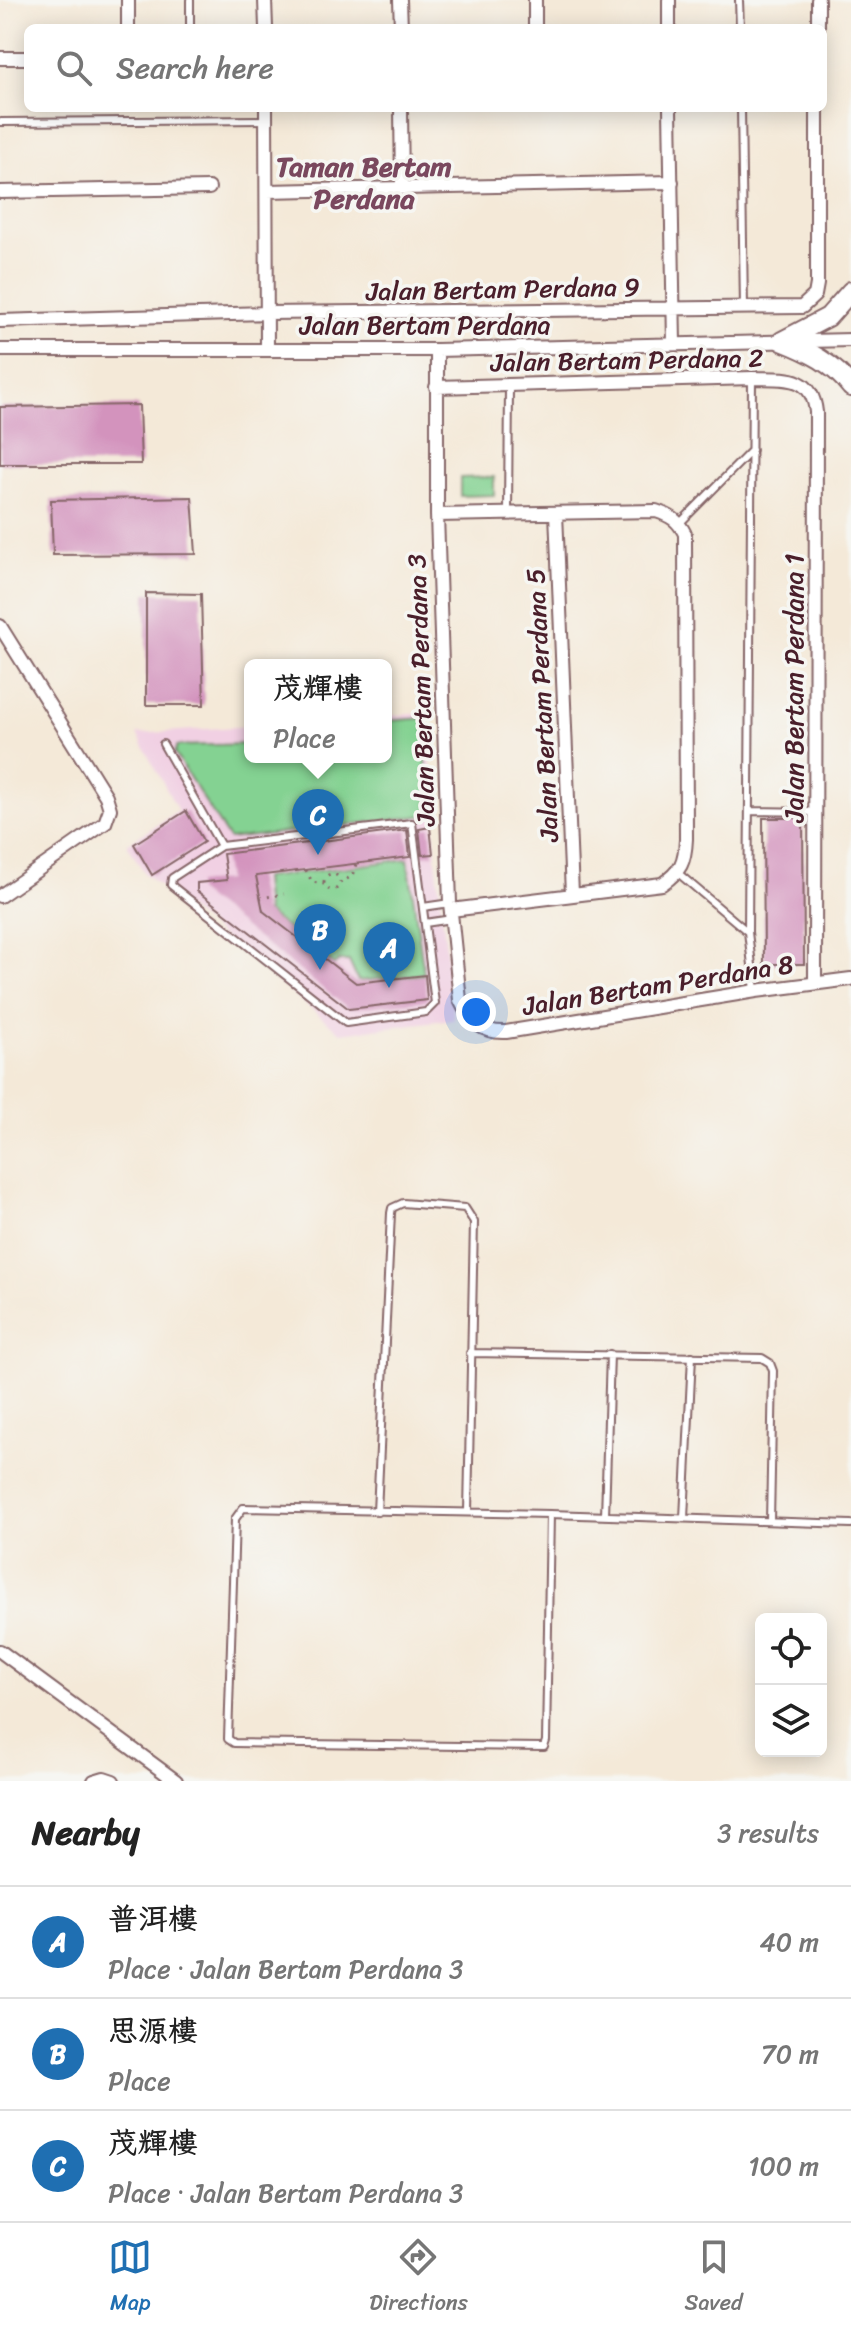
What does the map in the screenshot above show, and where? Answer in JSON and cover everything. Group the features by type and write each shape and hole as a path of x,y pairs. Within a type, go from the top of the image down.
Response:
{"main road":[{"path":"782,341 828,317 851,291"},
{"path":"782,341 817,356 840,373 851,387"}],"street":[{"path":"128,0 128,24"},
{"path":"265,0 266,24"},
{"path":"400,0 401,24"},
{"path":"535,0 535,24"},
{"path":"669,0 669,24"},
{"path":"818,0 818,24"},
{"path":"0,58 24,58"},
{"path":"401,112 402,188"},
{"path":"670,112 674,344"},
{"name":"Jalan Bertam Perdana 9","path":"0,321 267,313 802,307 815,295 817,112"},
{"path":"266,114 267,348"},
{"path":"267,191 672,182"},
{"path":"0,192 209,188"},
{"name":"Jalan Bertam Perdana","path":"0,350 437,350 851,340"},
{"name":"Jalan Bertam Perdana 3","path":"437,350 437,515 451,911 460,1000 474,1024"},
{"name":"Jalan Bertam Perdana 2","path":"436,387 752,378 793,380 802,383 813,395"},
{"name":"Jalan Bertam Perdana 1","path":"813,395 816,412 815,982"},
{"path":"437,515 656,511 676,520 685,534 686,858 678,873 662,884 451,911"},
{"name":"Jalan Bertam Perdana 5","path":"556,513 572,894"},
{"path":"0,626 106,796 110,809 105,823 0,896"},
{"name":"Jalan Bertam Perdana 8","path":"474,1024 494,1032 506,1032 756,991 851,979"},
{"path":"0,1651 176,1781"},
{"path":"94,1781 104,1778 113,1781"}],"lane":[{"path":"190,0 190,24"},
{"path":"739,0 740,24"},
{"path":"741,112 744,308"},
{"path":"0,122 266,114"},
{"path":"752,378 748,932 756,991"},
{"path":"508,514 509,384"},
{"path":"676,520 752,450"},
{"path":"163,744 221,846"},
{"path":"750,811 816,812"},
{"path":"412,823 435,1003 426,1012 346,1023 171,885 172,878 221,846 412,823"},
{"path":"678,873 748,932"},
{"path":"423,907 451,911"},
{"path":"425,923 451,911"},
{"path":"377,1512 391,1213 397,1205 465,1208 474,1222 468,1512"},
{"path":"470,1353 762,1358 770,1363 773,1371 770,1521"},
{"path":"605,1516 610,1354"},
{"path":"684,1518 692,1356"},
{"path":"550,1514 544,1747 230,1743 226,1734 237,1514 243,1508 550,1514 851,1524"}],"path":[{"path":"306,870 312,882 324,884 333,890 352,876 356,864"},
{"path":"324,884 326,876 331,874 338,876 340,883"},
{"path":"260,898 284,894"}],"shaded area":[{"path":"428,713 436,860 454,1019 341,1033 145,874 127,844 178,811 137,734 244,726 244,763 392,763 392,716"}],"green space":[{"path":"494,477 494,495 460,496 460,478"},
{"path":"424,718 429,815 229,839 174,753 177,746 244,744 244,763 392,763 392,721"},
{"path":"408,859 424,974 358,981 349,961 339,961 334,965 266,912 263,878"}],"building":[{"path":"139,405 141,464 0,464 0,407"},
{"path":"192,497 196,554 53,555 51,500"},
{"path":"146,593 201,594 204,705 146,705"},
{"path":"186,811 204,842 152,875 134,844"},
{"path":"763,818 803,818 804,964 764,964"},
{"path":"430,827 433,854 422,855 419,829"},
{"path":"407,830 410,857 256,876 263,911 356,983 425,975 427,1000 349,1009 197,891 197,883 227,880 223,854"}],"place":[{"name":"茂輝樓","path":"318,855"},
{"name":"思源樓","path":"320,970"},
{"name":"普洱樓","path":"389,988"}],"district":[{"name":"Taman Bertam Perdana","path":"364,182"}]}
